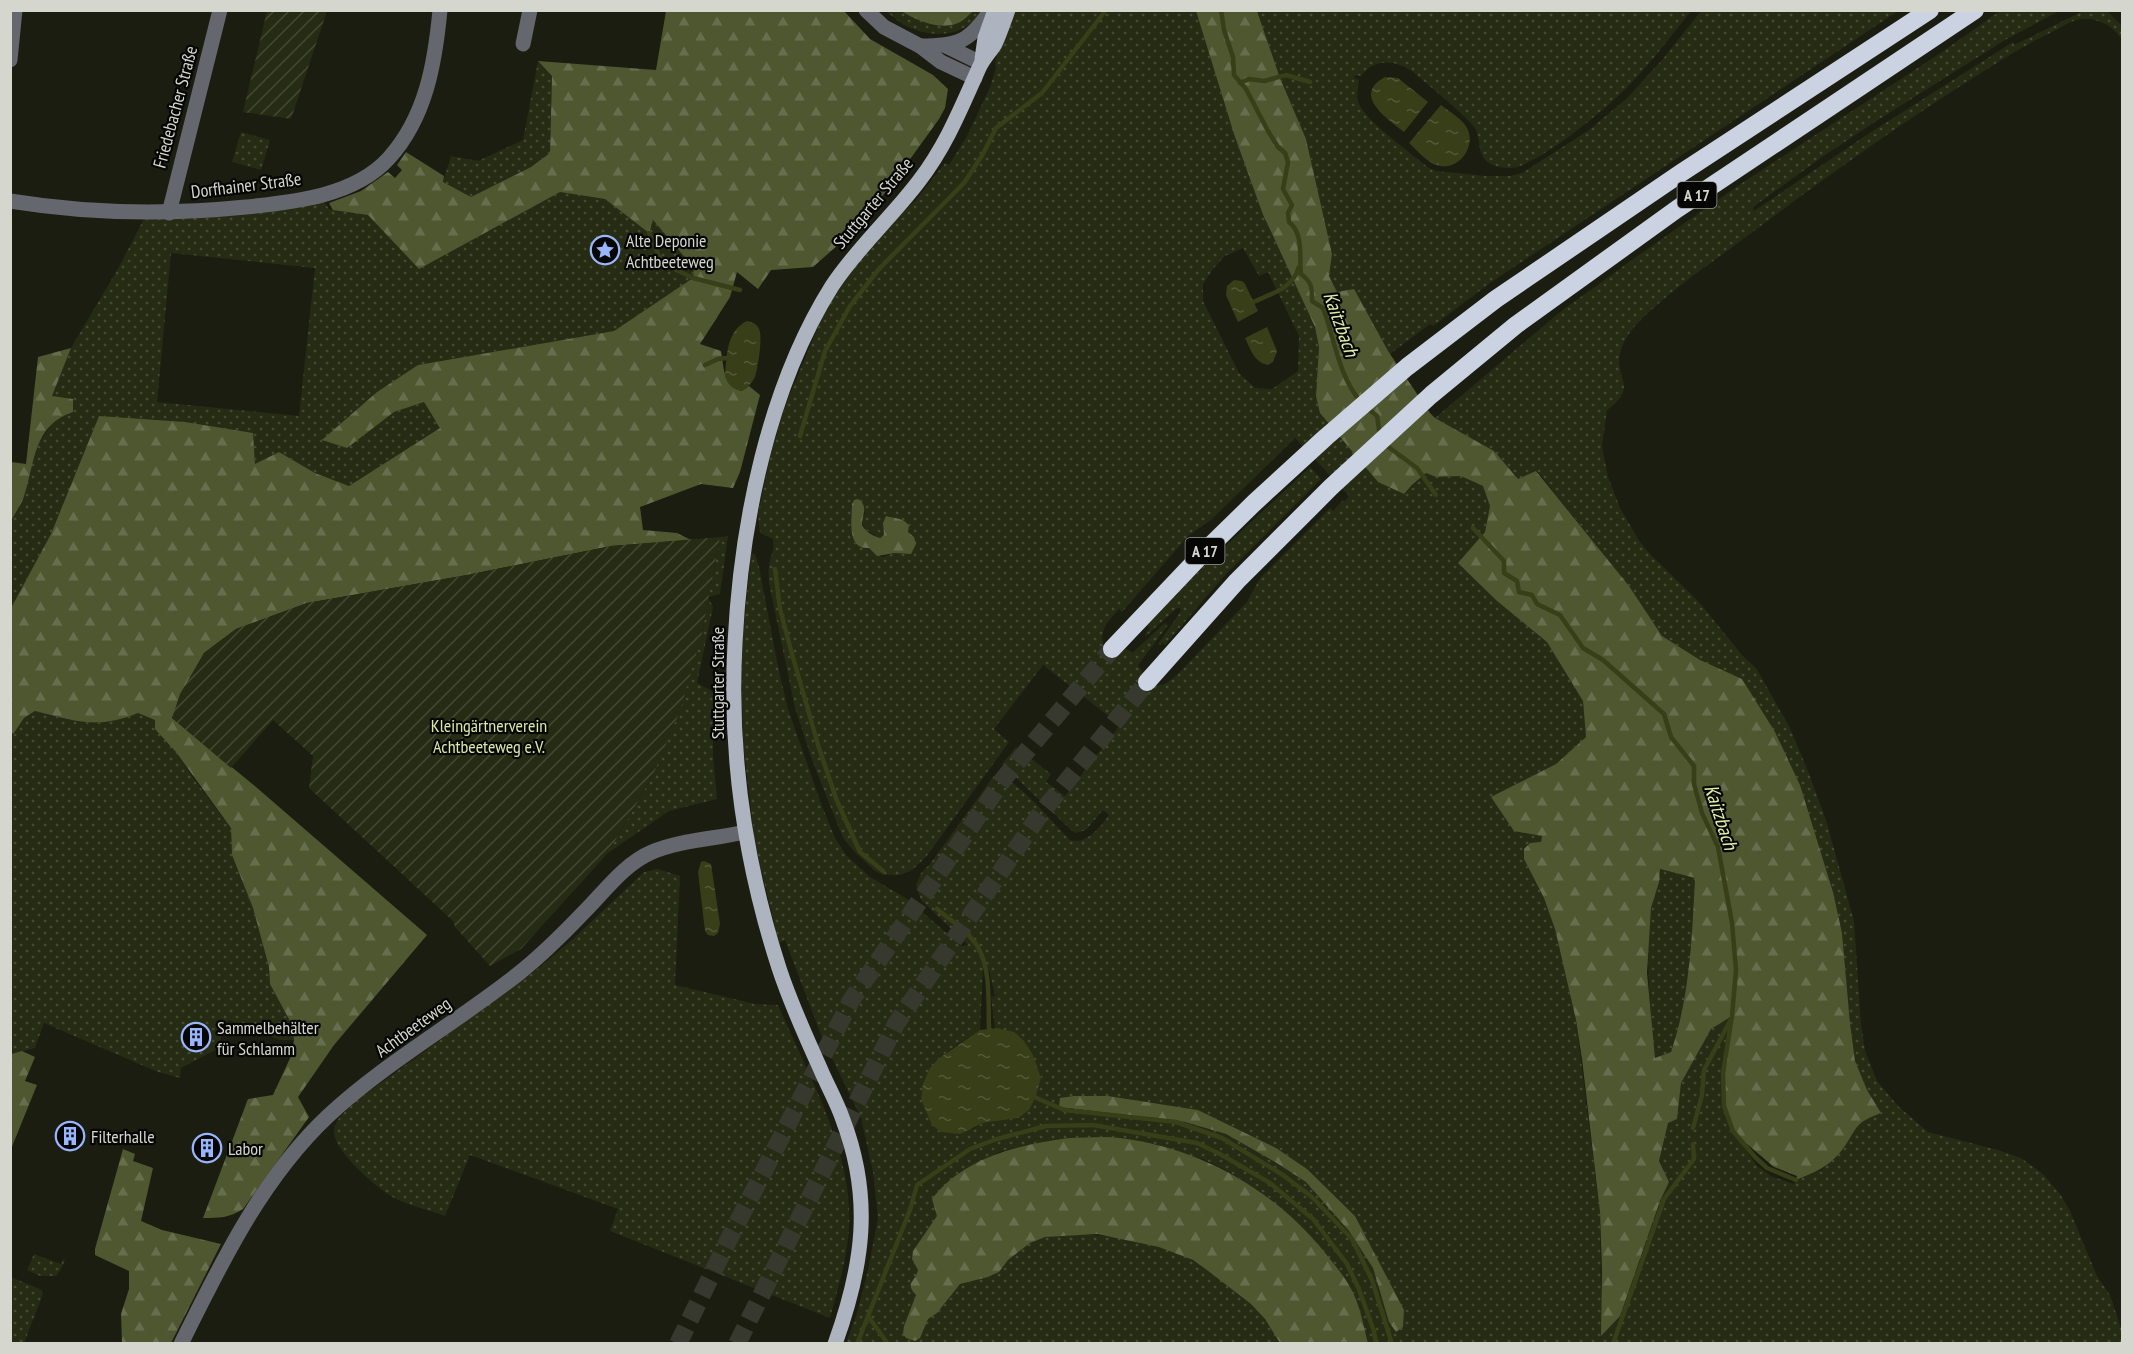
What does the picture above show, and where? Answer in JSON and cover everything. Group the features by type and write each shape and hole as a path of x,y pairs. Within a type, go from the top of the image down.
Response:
{"highway":[{"name":"A 17","path":"1112,649 1207,549 1303,458 1407,368 1496,299 1554,259 1930,10"},
{"name":"A 17","path":"1147,682 1237,581 1330,487 1431,395 1516,325 1677,209 1975,10"}],"main road":[{"name":"Stuttgarter Straße","path":"981,63 993,10"},
{"name":"Stuttgarter Straße","path":"835,1344 854,1284 862,1223 861,1195 855,1156 843,1118 794,1011 780,969 756,884 745,832 737,763 734,696 735,633 746,539 772,423 811,322 856,253 917,185 940,152 981,63 994,44 1008,10"}],"street":[{"path":"10,60 15,10"},
{"name":"Friedebacher Straße","path":"169,213 220,10"},
{"name":"Dorfhainer Straße","path":"10,201 108,212 169,213 284,203 347,186 379,167 403,140 425,98 436,53 440,10"},
{"path":"523,44 530,10"},
{"path":"866,10 884,27 920,46 941,62 975,78"},
{"path":"920,46 946,46 977,31 993,10"},
{"path":"946,46 981,63"},
{"name":"Achtbeeteweg","path":"181,1344 239,1232 271,1182 308,1136 330,1114 413,1049 499,989 545,952 621,873 637,860 668,847 745,832"}],"green space":[{"path":"267,11 327,11 291,119 243,112"},
{"path":"666,11 844,11 870,39 933,75 948,89 945,108 890,187 848,236 813,267 771,270 758,289 737,272 730,297 700,344 721,351 724,370 731,385 742,391 749,386 760,395 740,472 733,488 701,484 640,507 643,530 677,533 691,540 611,546 467,575 307,603 236,629 204,653 172,718 256,787 427,935 334,1045 298,1097 309,1117 243,1209 224,1217 203,1218 248,1099 273,1095 292,1054 294,1040 291,1023 270,984 269,967 253,908 232,855 231,828 176,752 155,729 155,720 138,713 110,721 86,722 35,711 24,718 11,734 11,608 51,534 99,416 185,422 253,433 255,464 279,452 315,473 349,486 440,428 424,402 394,412 347,448 322,440 377,392 418,365 614,331 693,278 694,268 653,220 649,233 605,199 560,192 419,269 368,215 333,210 329,203 361,191 388,172 395,178 402,170 397,165 406,152 444,176 443,182 471,197 531,167 550,153 552,76 538,61 656,70"},
{"path":"885,11 981,11 966,27 957,31 936,34 914,30"},
{"path":"901,11 974,11 960,22 944,26 921,21"},
{"path":"1014,11 1196,11 1234,134 1262,212 1315,327 1319,347 1316,396 1378,482 1404,494 1426,473 1436,477 1461,476 1483,486 1490,506 1485,532 1459,563 1497,601 1547,642 1583,701 1586,737 1556,764 1491,798 1536,835 1542,835 1541,842 1524,849 1524,859 1544,898 1555,929 1576,1020 1600,1212 1601,1290 1660,1201 1669,1182 1659,1161 1668,1123 1677,1118 1681,1083 1711,1029 1732,1016 1723,1073 1733,1131 1757,1166 1771,1176 1794,1184 1796,1180 1821,1170 1841,1151 1856,1126 1865,1119 1881,1113 1867,1090 1855,1061 1842,933 1833,892 1800,785 1775,732 1700,660 1662,636 1629,586 1537,471 1518,479 1494,451 1435,418 1560,312 1643,252 2000,11 2059,11 2005,40 1881,118 1753,207 1754,211 1865,136 2013,42 2014,45 2083,11 2107,11 2122,26 2122,40 2103,22 2090,19 2076,20 2022,48 1870,147 1675,290 1640,321 1625,340 1619,357 1624,387 1617,401 1607,410 1602,446 1608,477 1620,508 1640,542 1699,602 1742,655 1756,668 1790,728 1826,820 1854,921 1861,1024 1865,1051 1877,1081 1898,1106 1928,1132 2021,1158 2043,1174 2060,1194 2070,1211 2097,1276 2110,1295 2122,1331 2122,1343 1368,1343 1366,1334 1318,1245 1268,1197 1229,1172 1203,1159 1119,1138 1049,1141 1002,1151 983,1160 913,1251 912,1259 919,1269 911,1285 916,1295 904,1326 937,1312 960,1284 999,1272 1013,1255 1032,1241 1064,1235 1083,1235 1143,1242 1189,1258 1220,1278 1250,1303 1273,1330 1280,1343 846,1343 857,1313 878,1218 873,1172 861,1118 821,1035 785,940 779,943 755,845 743,742 741,655 751,553 755,554 759,567 788,709 835,838 846,855 870,877 909,900 961,946 968,945 921,900 916,885 921,873 930,864 996,773 1025,793 1070,840 1082,840 1092,834 1109,815 1103,810 1086,830 1076,833 1002,764 1016,747 1051,774 1046,782 1065,796 1120,725 1043,665 994,729 1009,742 926,857 912,870 901,875 884,875 875,871 843,838 812,760 795,708 769,583 773,539 760,533 758,514 770,457 785,406 818,327 839,286 890,224 915,201 945,163 949,165 967,136 990,87 996,68 997,54","holes":["1243,248 1259,276 1268,272 1299,336 1298,371 1272,389 1255,388 1239,373 1203,301 1203,284 1225,256","1295,438 1349,496 1333,511 1330,508 1260,578 1247,602 1177,675 1165,684 1151,686 1138,665 1168,625 1165,623 1132,653 1127,649 1118,652 1105,648 1103,632 1115,613 1119,609 1122,612 1189,535 1211,520","861,501 865,513 862,521 865,530 880,538 884,536 883,527 893,519 898,519 909,526 911,554 895,553 882,557 869,548 855,543 852,532 854,517","983,969 989,970 995,996 991,997 995,1029 1014,1035 1026,1046 1041,1078 1018,1118 983,1123 973,1129 921,1099 928,1075 934,1065 949,1050 980,1030","1074,1096 1108,1096 1198,1110 1276,1148 1307,1169 1355,1216 1376,1257 1389,1322 1373,1268 1349,1231 1306,1182 1226,1134 1185,1122 1065,1108"]},
{"path":"1196,11 1257,11 1280,78 1306,139 1332,254 1329,276 1337,292 1354,289 1388,351 1430,413 1494,451 1518,479 1536,471 1629,586 1662,636 1700,660 1742,679 1775,732 1800,785 1833,892 1842,933 1855,1061 1867,1090 1881,1113 1860,1123 1842,1150 1827,1165 1796,1180 1797,1176 1774,1167 1747,1144 1741,1144 1727,1116 1723,1095 1723,1072 1732,1016 1711,1029 1681,1083 1677,1119 1668,1123 1659,1161 1669,1182 1660,1201 1620,1316 1601,1336 1600,1212 1576,1020 1555,929 1544,898 1524,859 1524,849 1530,843 1541,842 1542,836 1514,831 1491,797 1556,764 1586,737 1583,701 1547,642 1497,601 1458,563 1485,532 1490,506 1483,486 1461,476 1436,477 1426,473 1404,494 1378,482 1320,413 1316,396 1319,347 1315,327 1262,212 1234,134","holes":["1660,869 1695,878 1689,966 1682,1009 1671,1052 1655,1058 1647,973 1651,908 1659,882"]},
{"path":"1257,11 1691,11 1647,66 1617,97 1558,145 1516,167 1500,167 1485,160 1478,134 1472,125 1457,109 1412,71 1392,63 1385,63 1372,66 1361,76 1356,75 1354,78 1359,80 1359,104 1371,120 1429,168 1436,171 1486,176 1510,176 1522,173 1589,130 1627,98 1662,60 1701,11 1898,11 1490,283 1433,326 1430,324 1390,354 1337,292 1329,276 1332,254 1306,139 1280,78"},
{"path":"538,61 552,76 550,154 531,167 471,197 443,182 451,156 478,161 523,140"},
{"path":"241,132 270,140 261,170 232,162"},
{"path":"560,192 605,199 649,233 652,219 694,268 693,278 614,331 418,365 377,392 347,447 394,412 424,402 440,428 349,486 315,473 279,452 255,465 253,433 99,416 51,534 11,608 11,521 23,498 36,447 51,425 62,416 52,396 71,348 119,267 147,213 320,195 329,209 368,215 419,269","holes":["171,253 315,268 299,416 157,402"]},
{"path":"71,348 52,396 73,399 73,412 50,426 43,436 34,458 24,496 11,521 11,462 26,464 38,357"},
{"path":"1310,467 1321,479 1225,575 1165,645 1158,644 1181,611 1180,608 1177,608 1146,636 1150,628 1147,625 1202,568"},
{"path":"858,499 864,508 862,525 874,536 880,538 884,535 883,523 886,516 907,523 908,532 914,537 916,544 911,554 895,553 877,556 869,548 857,544 852,532 851,517 852,504"},
{"path":"728,536 720,594 709,597 720,537"},
{"name":"Kleingärtnerverein Achtbeeteweg e.V.","path":"720,537 702,633 680,711 653,775 608,853 521,949 490,966 455,927 453,921 309,788 313,756 273,720 231,768 172,718 180,694 204,653 236,629 307,603 467,575 611,546"},
{"path":"709,598 713,607 697,683 713,692 713,756 717,799 669,811 608,853 653,775 702,633"},
{"path":"35,711 86,722 110,721 138,713 155,720 196,782 231,828 232,855 253,908 269,967 270,984 291,1023 294,1040 280,1040 228,1020 217,1049 181,1068 180,1078 158,1072 44,1023 35,1048 11,1054 10,770 12,769 10,734 14,733 24,718"},
{"path":"658,869 680,876 675,985 755,1004 778,1005 815,1085 836,1142 849,1199 846,1251 830,1318 610,1231 618,1209 470,1155 445,1216 408,1204 388,1194 369,1179 349,1159 336,1139 334,1131 337,1122 356,1101 535,971 573,939 644,872"},
{"path":"1659,869 1695,878 1689,966 1682,1009 1671,1052 1655,1059 1648,947 1652,905"},
{"path":"22,1051 35,1057 25,1081 37,1085 11,1149 11,1054"},
{"path":"1108,1096 1198,1110 1276,1148 1307,1169 1355,1216 1404,1310 1403,1327 1396,1332 1389,1322 1373,1268 1349,1231 1306,1182 1226,1134 1185,1122 1059,1107 1060,1098"},
{"path":"1070,1138 1120,1138 1179,1151 1207,1162 1260,1192 1306,1231 1342,1274 1356,1301 1368,1343 1280,1343 1265,1319 1251,1304 1193,1260 1159,1247 1097,1234 1045,1237 1030,1243 1008,1260 999,1272 960,1284 937,1313 928,1319 920,1338 915,1341 906,1338 903,1334 904,1326 916,1295 911,1287 918,1270 912,1259 913,1251 937,1216 932,1199 960,1173 994,1155 1032,1144"},
{"path":"123,1149 135,1154 133,1161 153,1168 141,1221 162,1230 221,1244 171,1343 122,1343 121,1314 129,1289 129,1271 95,1255"},
{"path":"34,1254 61,1264 63,1259 65,1260 56,1276 40,1276 27,1270"},
{"path":"11,1277 42,1290 43,1294 24,1343 11,1343"}],"water":[{"path":"1385,77 1398,78 1428,102 1404,132 1382,114 1372,99 1371,91 1375,84"},
{"path":"1441,105 1463,123 1470,138 1462,158 1449,166 1434,164 1409,143"},
{"path":"1234,280 1245,284 1258,311 1238,322 1226,295 1227,286"},
{"path":"747,321 758,327 760,333 759,360 755,377 742,391 731,386 725,376 731,338 740,325"},
{"path":"1267,327 1277,351 1273,362 1268,365 1256,358 1245,338"},
{"path":"701,862 711,864 720,924 718,933 714,936 708,935 705,931 698,872"},
{"path":"997,1028 1014,1032 1024,1041 1033,1055 1041,1078 1029,1110 1018,1118 983,1123 960,1134 941,1132 932,1125 921,1099 923,1084 929,1070 938,1059 980,1030"}],"waterway":[{"path":"800,436 825,351 850,306 879,269 964,183 983,154 996,128 1042,93 1106,10"},
{"name":"Kaitzbach","path":"1221,10 1224,30 1233,57 1234,75 1246,89 1268,131 1278,147 1285,153 1288,162 1283,189 1292,205 1288,213 1289,222 1299,239 1301,274 1311,286 1312,301 1323,308 1342,368 1360,401"},
{"path":"1240,83 1249,79 1264,81 1286,75 1310,82"},
{"path":"649,233 662,263 693,278 740,290"},
{"path":"1253,302 1287,285 1299,267"},
{"path":"705,365 727,358"},
{"name":"Kaitzbach","path":"1366,407 1377,416 1380,436"},
{"name":"Kaitzbach","path":"1383,443 1417,468 1436,495"},
{"name":"Kaitzbach","path":"1473,528 1504,561 1504,573 1517,581 1519,592 1532,595 1537,604 1560,615 1583,648 1603,660 1664,714 1671,737 1694,766 1694,784 1702,813 1718,847 1732,923 1736,970 1723,1073 1724,1106 1733,1131 1755,1157 1767,1168 1796,1180"},
{"path":"775,569 780,609 792,654 837,801 860,852 883,871"},
{"path":"937,909 965,932 979,949 987,978 989,1029 992,1031"},
{"path":"1693,1128 1702,1095 1704,1070 1730,1021"},
{"path":"1032,1096 1064,1110 1176,1122 1222,1138 1283,1175 1312,1197 1352,1239 1372,1280 1392,1344"},
{"path":"857,1344 910,1210 917,1185 970,1149 997,1139 1046,1126 1093,1125 1197,1143 1270,1183 1313,1219 1347,1264 1374,1331 1376,1344"},
{"path":"1613,1344 1664,1199 1694,1159 1693,1144"},
{"path":"868,1316 888,1344"}],"tunnel":[{"path":"678,1344 852,999 1005,777 1112,649"},
{"path":"737,1344 896,1024 1041,813 1147,682"}],"place":[{"name":"Alte Deponie Achtbeeteweg","path":"605,250"},
{"name":"Sammelbehälter für Schlamm","path":"196,1037"},
{"name":"Filterhalle","path":"70,1136"},
{"name":"Labor","path":"207,1148"}]}
